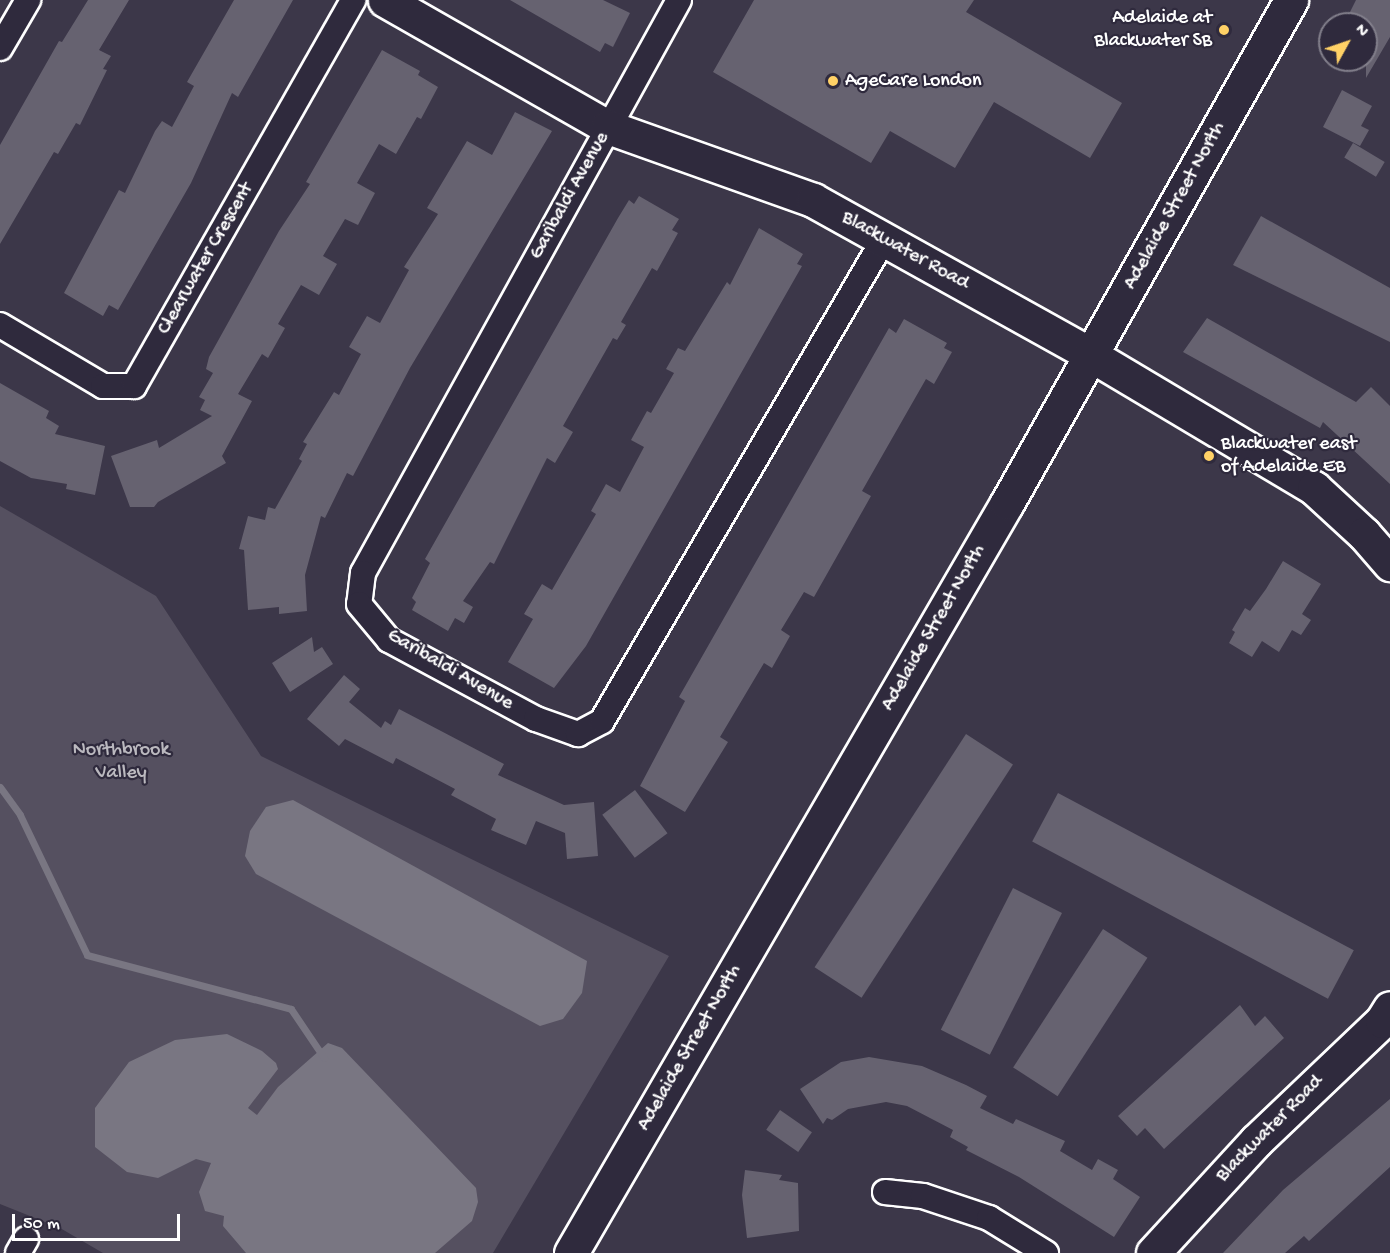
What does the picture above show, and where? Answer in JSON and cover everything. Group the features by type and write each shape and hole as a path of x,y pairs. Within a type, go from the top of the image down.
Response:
{"street":[{"path":"0,48 28,0"},
{"name":"Clearwater Crescent","path":"0,325 103,386 134,386 353,0"},
{"name":"Blackwater Road","path":"385,0 608,127 813,200 1091,355 1314,488 1364,534 1390,564"},
{"name":"Garibaldi Avenue","path":"679,0 363,573 358,604 389,640 536,719 578,734 602,721 884,239"},
{"name":"Adelaide Street North","path":"572,1253 1091,355 1291,0"},
{"name":"Blackwater Road","path":"1153,1253 1256,1141 1382,1021 1390,1008"},
{"path":"885,1191 923,1196 989,1218 1046,1253"}],"green space":[{"name":"Northbrook Valley","path":"0,506 156,596 261,756 669,956 493,1253 103,1253 60,1228 0,1204"}],"shaded area":[{"path":"293,800 587,961 582,993 563,1019 540,1026 256,874 245,856 250,831 266,807"},
{"path":"227,1034 262,1051 276,1063 278,1069 248,1108 257,1115 278,1087 328,1043 342,1048 476,1188 478,1202 472,1221 435,1253 246,1253 223,1226 224,1216 205,1211 199,1192 211,1163 196,1159 158,1178 127,1172 95,1147 95,1108 129,1062 175,1040"}],"building":[{"path":"88,0 129,0 99,50 111,56 103,69 107,70 80,125 76,123 58,154 54,152 0,244 0,145 59,41 62,42"},
{"path":"234,0 293,0 238,97 232,93 191,183 118,310 109,305 103,316 64,293 119,190 125,193 155,131 162,121 172,127 194,86 187,82"},
{"path":"510,0 603,0 630,13 613,47 605,43 600,52"},
{"name":"AgeCare London","path":"754,0 974,0 966,12 1122,103 1090,158 994,102 955,168 890,131 871,163 713,72"},
{"path":"1356,0 1390,0 1390,37 1378,58 1378,12 1350,12"},
{"path":"382,50 420,71 418,75 438,87 421,119 417,117 396,154 379,144 357,183 375,193 358,225 345,219 323,256 337,264 319,295 301,285 278,324 285,328 268,358 262,354 238,394 252,401 222,456 226,463 158,502 154,507 130,507 111,456 157,440 159,448 212,416 200,410 205,400 199,397 213,373 206,369 209,357 279,231 310,184 306,182"},
{"path":"1342,90 1372,106 1361,126 1369,130 1360,146 1323,127"},
{"path":"515,112 552,131 410,368 353,476 347,473 325,518 321,516 305,575 307,611 279,614 279,607 248,610 244,550 239,549 248,516 265,520 268,507 275,509 302,461 299,459 307,444 303,442 334,392 339,395 361,354 349,347 367,316 380,323 409,270 404,267 438,214 427,208 467,141 492,155"},
{"path":"1353,143 1385,162 1376,177 1344,158"},
{"path":"639,196 679,219 672,230 678,233 657,271 652,268 621,322 626,325 617,340 613,338 563,426 573,432 555,463 547,458 494,564 490,562 463,601 473,607 464,623 455,618 448,631 412,610 416,602 412,598 430,563 425,559 618,218 629,200 634,204"},
{"path":"1261,216 1390,288 1390,342 1233,265"},
{"path":"759,228 803,254 797,264 802,266 586,646 554,688 508,662 533,619 524,614 542,584 552,590 596,514 591,511 606,484 620,492 644,447 631,440 647,411 651,413 674,373 666,369 678,348 685,351 727,282 730,285"},
{"path":"1207,318 1356,402 1371,387 1390,406 1390,484 1323,422 1320,428 1183,352"},
{"path":"904,319 947,343 944,348 952,352 934,384 926,379 862,491 871,496 814,597 804,592 781,630 790,636 772,668 764,663 720,737 728,742 685,812 640,786 685,701 679,697 889,328 896,333"},
{"path":"0,383 49,411 46,418 59,426 55,434 105,446 95,495 66,489 67,484 31,478 0,461"},
{"path":"1283,561 1321,584 1302,614 1311,620 1301,635 1292,630 1279,652 1262,641 1252,657 1229,643 1235,632 1232,630 1245,608 1250,611"},
{"path":"312,637 314,652 322,647 333,664 290,692 272,663"},
{"path":"344,675 360,689 349,702 381,728 385,721 391,725 399,709 504,764 498,775 564,805 594,802 598,856 567,859 565,833 536,821 526,845 491,830 496,819 451,795 455,789 396,758 393,764 345,739 339,746 307,719"},
{"path":"966,734 1013,764 862,998 815,967"},
{"path":"635,790 667,833 635,858 602,815"},
{"path":"1058,793 1354,950 1328,999 1032,842"},
{"path":"1013,888 1062,913 990,1055 941,1030"},
{"path":"1103,929 1147,958 1058,1096 1013,1067"},
{"path":"1240,1005 1255,1026 1265,1016 1284,1038 1164,1149 1145,1128 1137,1136 1118,1116"},
{"path":"869,1057 922,1066 966,1085 987,1096 980,1108 1013,1124 1016,1119 1065,1141 1060,1151 1092,1170 1098,1159 1118,1170 1113,1179 1140,1197 1114,1237 1019,1177 966,1150 968,1147 950,1137 953,1130 907,1106 886,1102 848,1109 832,1120 827,1118 823,1124 800,1089 841,1062"},
{"path":"1390,1099 1390,1167 1309,1241 1304,1236 1285,1253 1223,1253 1283,1190"},
{"path":"780,1110 812,1132 798,1152 766,1130"},
{"path":"745,1170 782,1175 779,1180 798,1183 799,1231 747,1238 742,1195"}],"waterway":[{"path":"0,787 20,815 87,955 291,1009 324,1058"}],"place":[{"name":"Adelaide at Blackwater SB","path":"1224,30"},
{"name":"AgeCare London","path":"833,81"},
{"name":"Blackwater east of Adelaide EB","path":"1209,456"}]}
